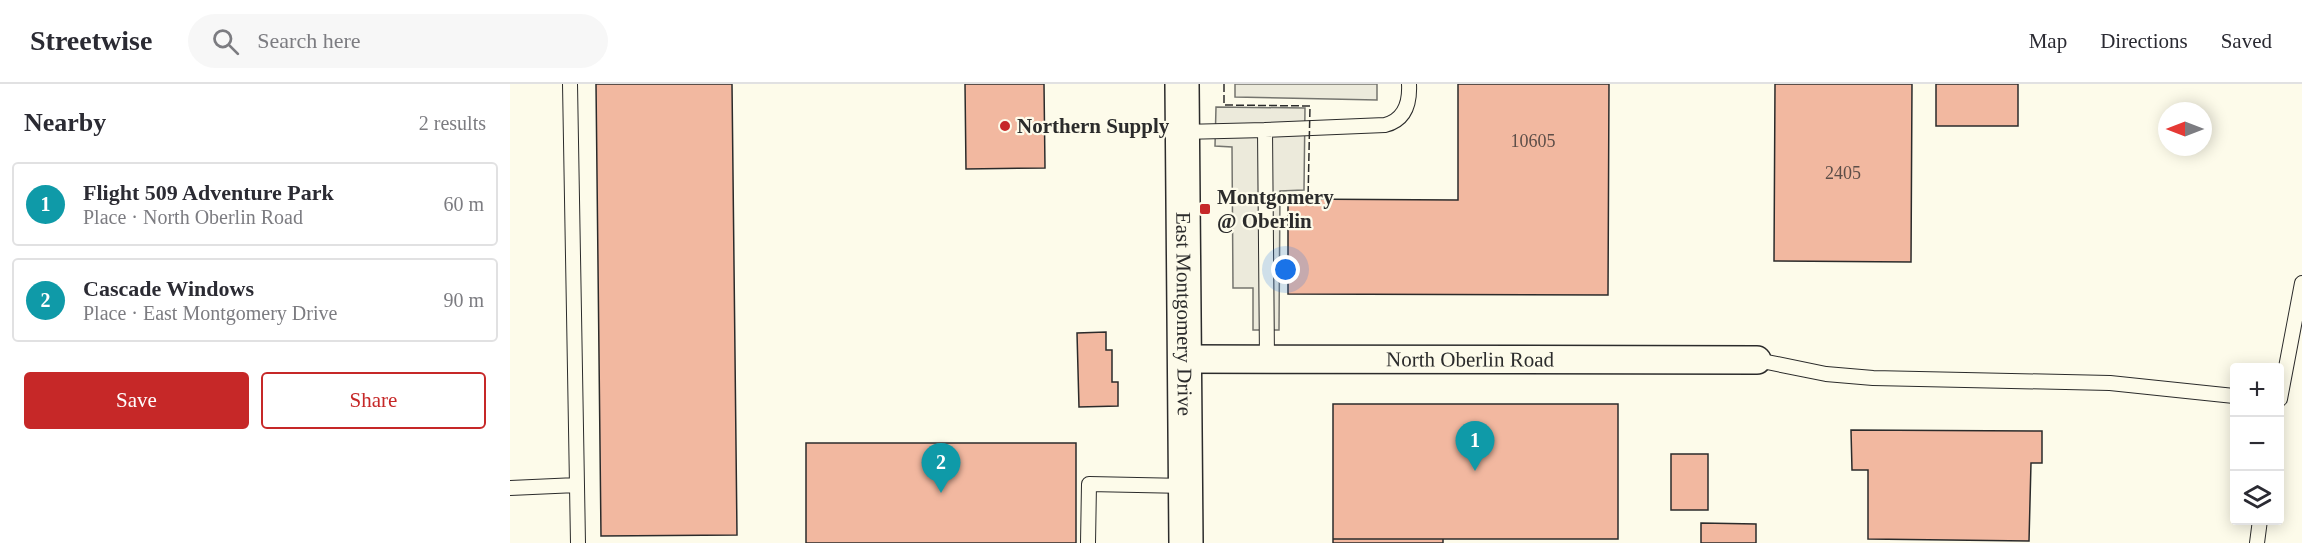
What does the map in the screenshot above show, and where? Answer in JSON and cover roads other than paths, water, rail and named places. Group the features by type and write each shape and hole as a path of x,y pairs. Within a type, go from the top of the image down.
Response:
{"main road":[{"name":"East Montgomery Drive","path":"1182,84 1184,359 1189,542"}],"street":[{"name":"North Oberlin Road","path":"1184,359 1757,360"}],"lane":[{"path":"570,84 578,543"},
{"path":"1182,132 1385,125 1397,122 1405,112 1410,84"},
{"path":"1265,130 1267,359"},
{"path":"2284,378 2302,283"},
{"path":"1757,360 1826,374 1873,378 2110,383 2230,395"},
{"path":"1088,543 1089,484 1186,486"},
{"path":"510,488 577,485"},
{"path":"2257,543 2259,525"}],"place":[{"name":"Northern Supply","path":"1005,126"},
{"name":"Montgomery @ Oberlin","path":"1205,209"},
{"name":"Flight 509 Adventure Park","path":"1475,471"},
{"name":"Cascade Windows","path":"941,493"}]}
